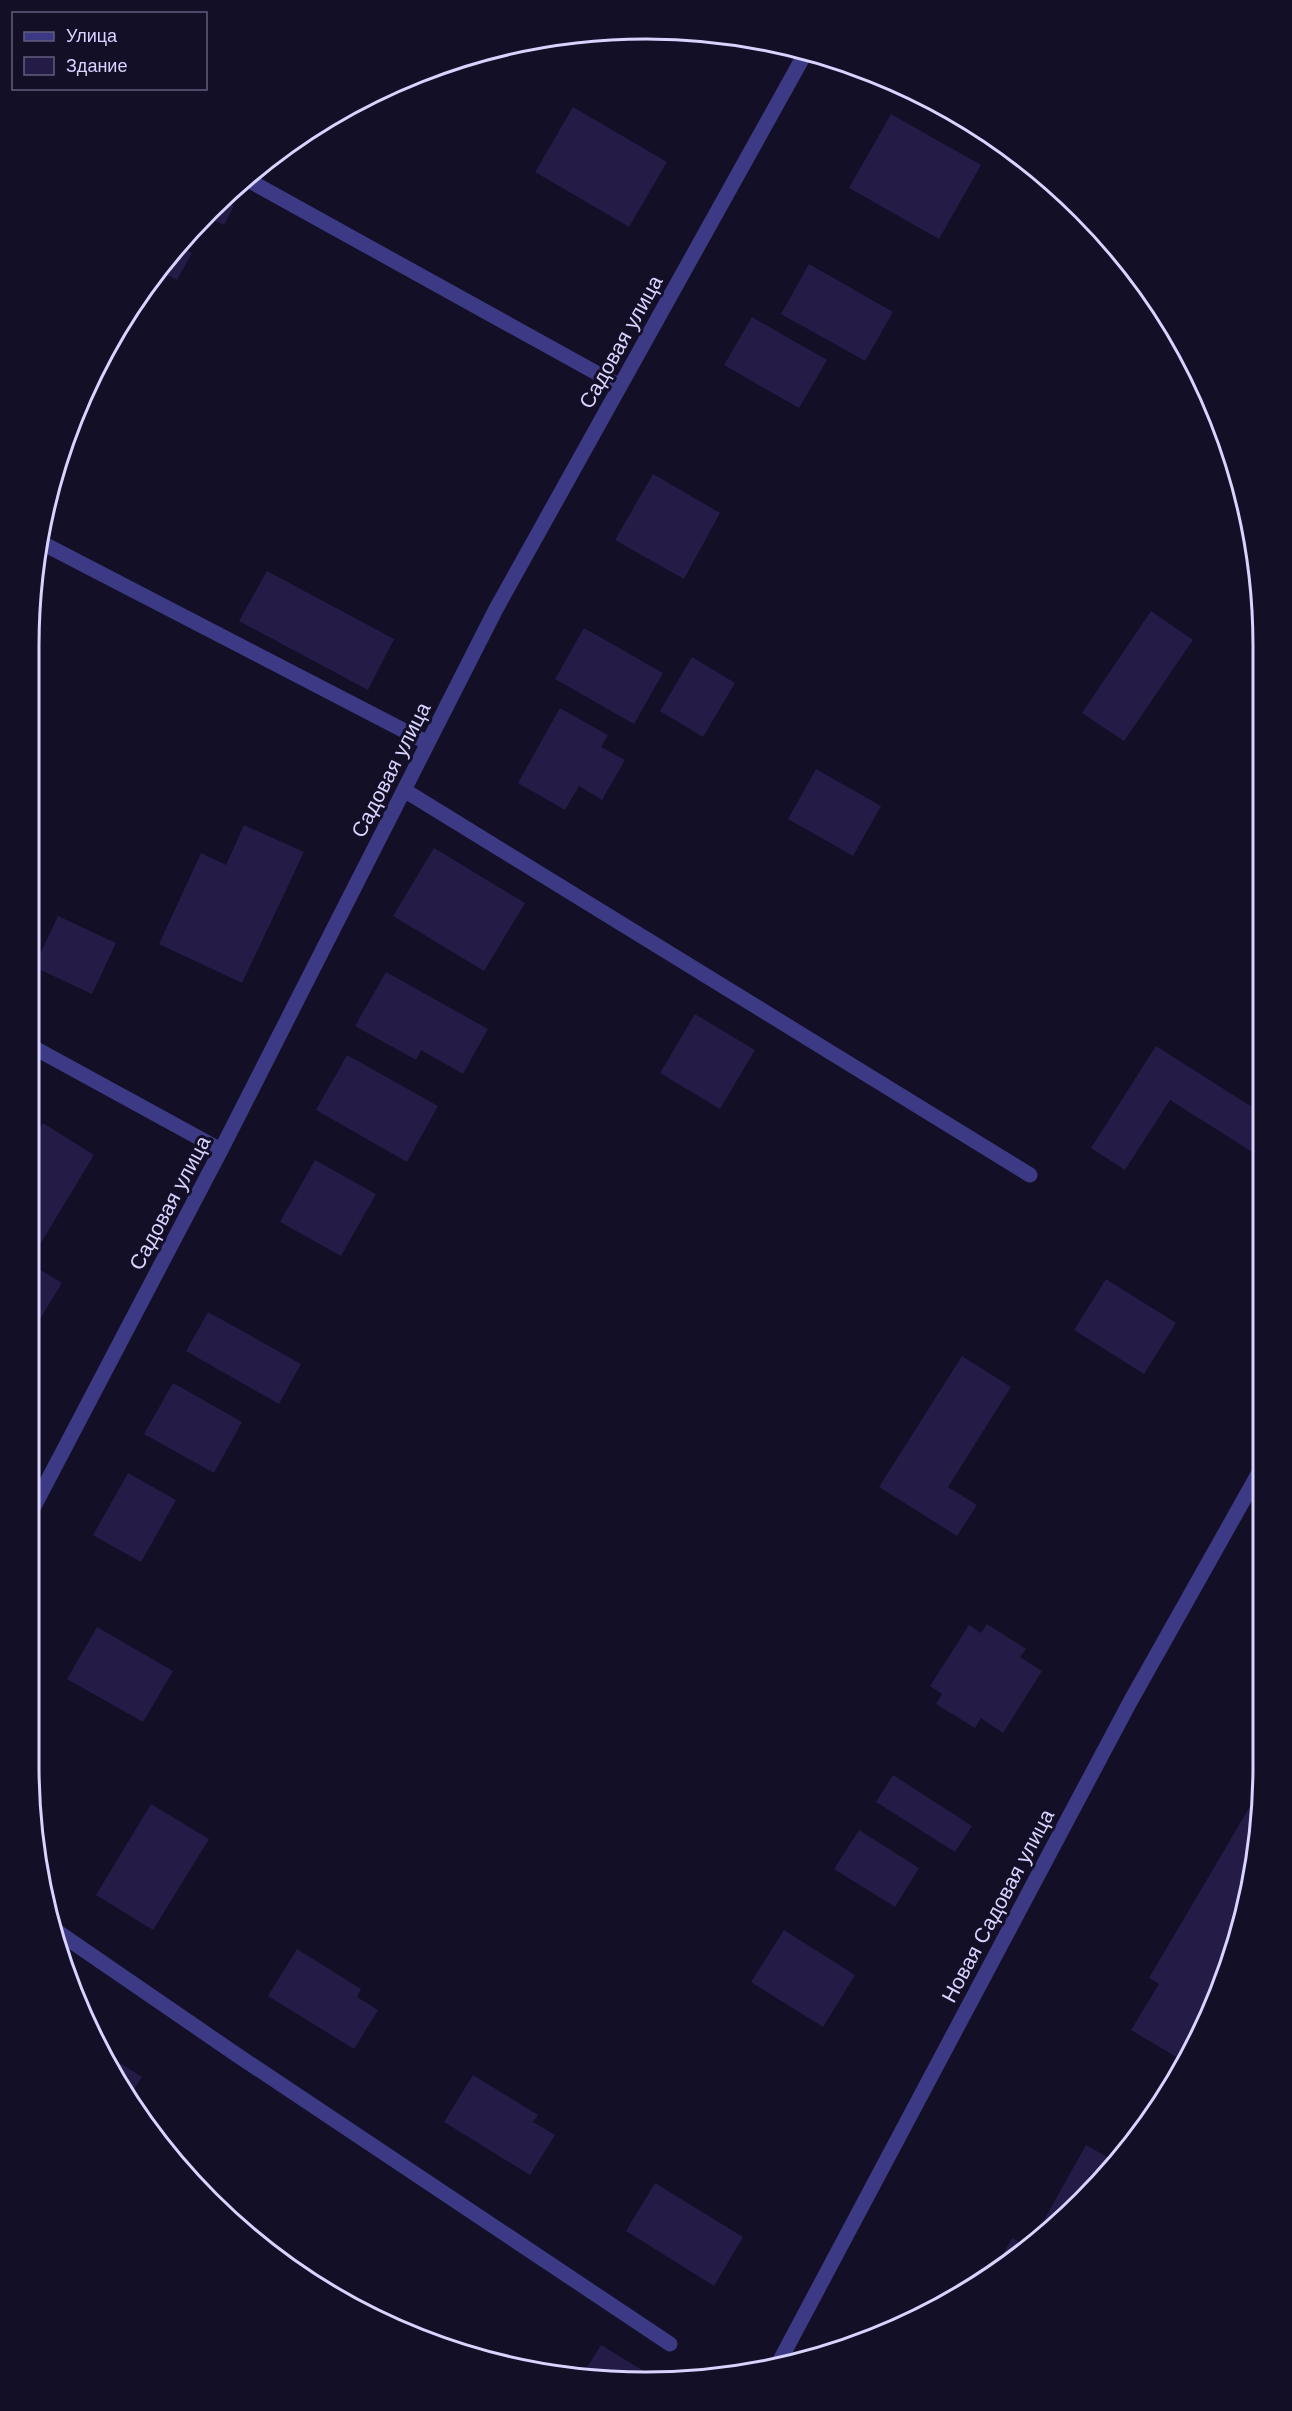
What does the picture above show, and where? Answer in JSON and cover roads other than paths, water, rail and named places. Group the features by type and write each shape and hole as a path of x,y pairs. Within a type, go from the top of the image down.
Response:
{"street":[{"name":"Садовая улица","path":"39,1497 221,1150 496,609 802,60"},
{"path":"254,183 620,386"},
{"path":"48,546 428,743"},
{"path":"404,790 1030,1175"},
{"path":"39,1050 221,1150"},
{"name":"Новая Садовая улица","path":"782,2356 1130,1702 1253,1483"},
{"path":"64,1936 237,2055 670,2344"}]}
